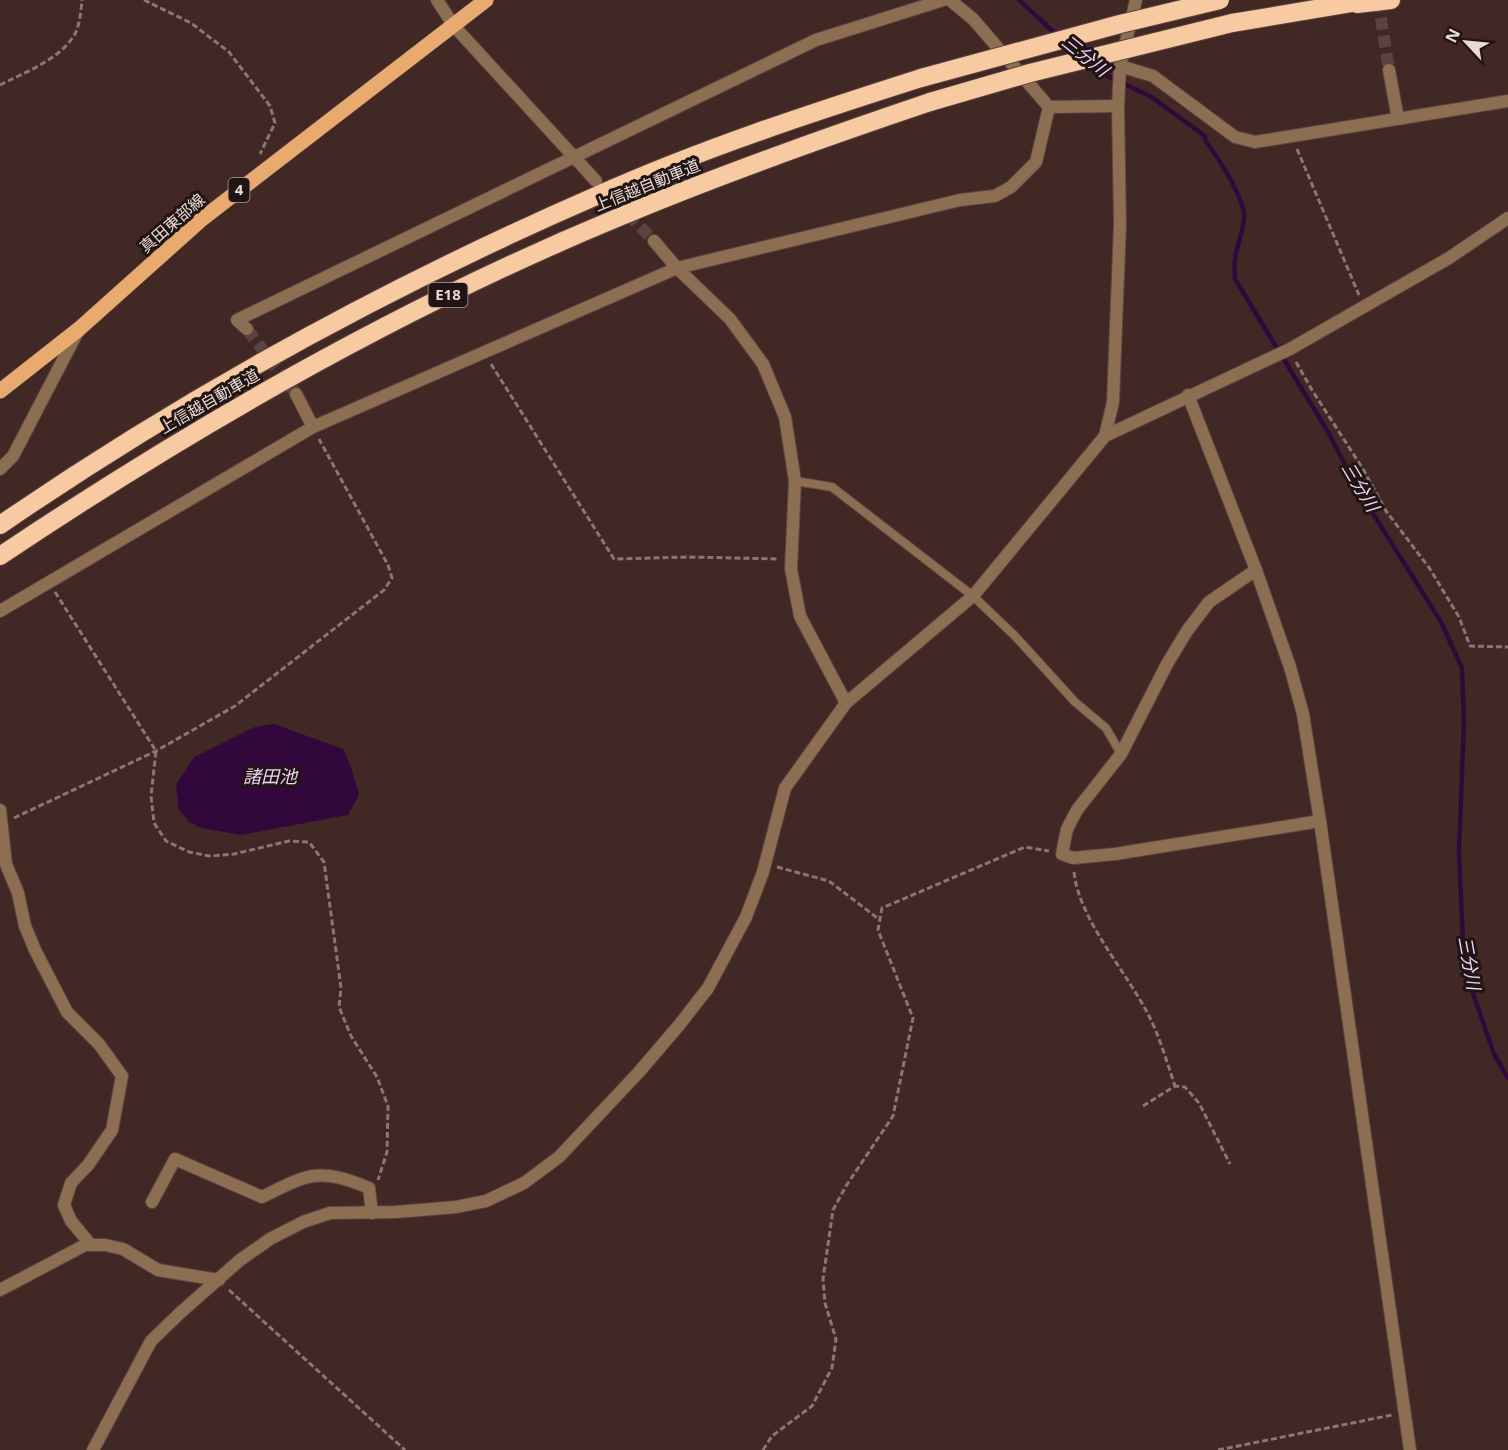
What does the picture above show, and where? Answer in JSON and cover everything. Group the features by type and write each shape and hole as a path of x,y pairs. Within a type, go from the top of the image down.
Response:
{"highway":[{"path":"1173,11 1203,0"},
{"name":"上信越自動車道","path":"0,525 68,479 272,355 377,298 597,195 693,156 817,111 921,78 1220,0"},
{"name":"上信越自動車道","path":"0,556 83,500 182,438 289,376 389,323 610,220 727,173 930,102 1030,73 1232,23 1369,0"},
{"path":"1325,8 1391,0"}],"main road":[{"name":"真田東部線","path":"0,392 79,329 202,219 486,0"}],"street":[{"path":"437,0 454,26 596,181"},
{"path":"247,328 237,320 816,40 943,0"},
{"path":"950,0 973,19 1049,107"},
{"path":"93,1450 151,1341 180,1312 219,1281 240,1260 303,1222 330,1213 372,1213 456,1207 486,1201 524,1183 559,1157 652,1056 708,988 746,917 765,864 785,788 846,703 973,596 1104,436 1113,402 1120,225 1118,106 1120,66 1136,0"},
{"path":"1120,66 1154,76 1235,137 1255,142 1508,101"},
{"path":"1389,70 1398,118"},
{"path":"1049,107 1118,106"},
{"path":"0,611 313,427 677,268 960,200 995,196 1011,187 1036,162 1049,107"},
{"path":"1104,436 1188,395 1290,350 1449,258 1508,218"},
{"path":"654,241 677,268 730,319 763,364 785,417 795,481 791,569 800,616 846,703"},
{"path":"0,470 13,456 79,329"},
{"path":"296,394 313,427"},
{"path":"1188,395 1256,570 1290,667 1303,714 1410,1450"},
{"path":"1256,570 1209,602 1187,631 1167,664 1121,754 1077,810 1066,829 1068,856 1115,854 1320,821"},
{"path":"0,810 6,864 18,893 25,926 35,950 67,1012 99,1044 122,1076 112,1130 88,1165 71,1183 64,1205 71,1221 91,1245"},
{"path":"152,1202 175,1159 262,1197 292,1182 322,1175 341,1177 369,1188 372,1213"},
{"path":"0,1290 85,1245 105,1245 123,1249 158,1270 219,1281"}],"lane":[{"path":"795,481 832,487 973,596 1015,636 1075,702 1106,728 1121,754"}],"path":[{"path":"0,86 46,61 65,47 75,33 80,20 82,0"},
{"path":"144,0 191,23 229,52 270,106 275,123 257,161"},
{"path":"1292,135 1364,308"},
{"path":"1290,350 1386,510 1430,569 1458,617 1470,646 1508,647"},
{"path":"483,353 614,559 689,556 792,559"},
{"path":"2,824 156,751 235,706 384,590 392,578 388,565 313,427"},
{"path":"50,583 156,751 151,777 153,814 154,823 166,841 189,852 209,856 234,854 289,841 309,842 324,862 341,988 339,1007 351,1036 377,1077 388,1106 387,1152 380,1178 369,1188"},
{"path":"763,1450 772,1436 812,1406 832,1368 836,1339 825,1303 823,1279 833,1210 846,1186 893,1116 913,1018 878,930 882,908 1025,847 1068,856 1087,912 1149,1015 1175,1086"},
{"path":"765,864 829,881 880,920"},
{"path":"1143,1106 1175,1086 1185,1087 1199,1103 1230,1164"},
{"path":"219,1281 405,1450"},
{"path":"1218,1450 1404,1412"}],"water":[{"name":"諸田池","path":"274,724 343,749 359,795 348,815 241,835 201,828 189,822 179,810 176,785 194,757 255,727"}],"waterway":[{"name":"三分川","path":"1019,0 1057,35"},
{"name":"三分川","path":"1090,64 1099,72 1150,96 1205,136 1205,140 1234,186 1244,214 1236,254 1235,279 1328,432 1357,488 1441,622 1462,668 1464,721 1459,851 1463,944 1474,996 1494,1054 1508,1078"}],"tunnel":[{"path":"1378,0 1389,70"},
{"path":"603,188 654,241"},
{"path":"247,329 296,394"}]}
